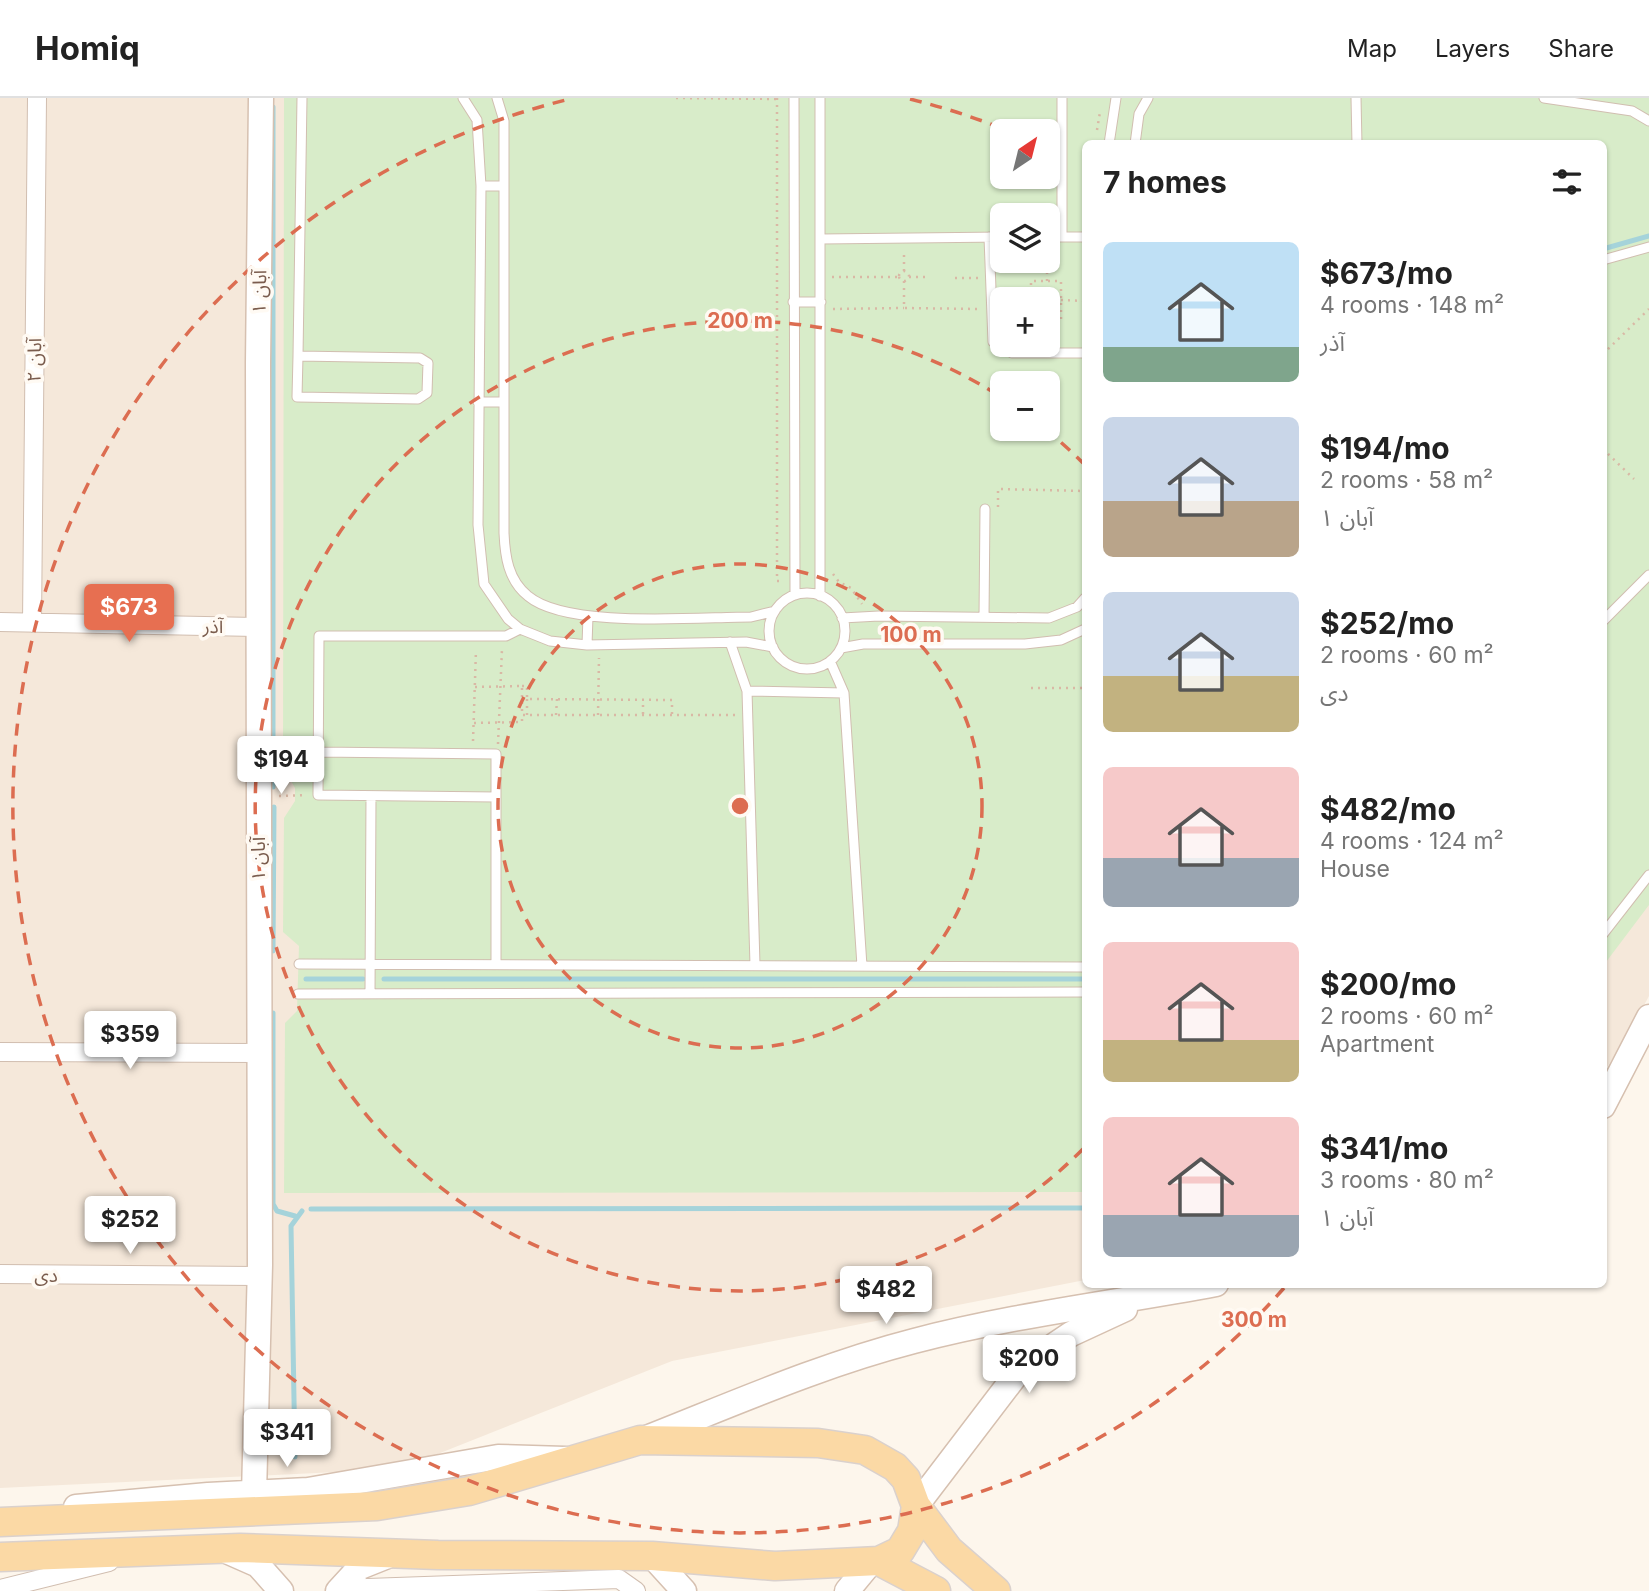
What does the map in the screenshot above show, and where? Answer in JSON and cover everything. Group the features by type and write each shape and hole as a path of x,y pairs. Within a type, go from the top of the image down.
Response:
{"main road":[{"path":"0,1520 377,1506 469,1490 640,1440 782,1442 865,1450 895,1466 906,1479 916,1506 949,1550 996,1591"},
{"path":"0,1557 220,1548 652,1556 775,1566 875,1561 900,1551 912,1531 916,1506"},
{"path":"875,1561 936,1591"}],"street":[{"name":"آبان ۲","path":"32,623 37,98"},
{"name":"آبان ۱","path":"254,1494 260,1276 258,627 261,98"},
{"name":"آذر","path":"0,622 258,627"},
{"path":"1607,1094 1649,1017"},
{"path":"0,1052 260,1053"},
{"name":"دی","path":"0,1274 260,1276"},
{"path":"640,1440 823,1370 913,1341 1018,1319 1196,1288"},
{"path":"916,1506 1022,1367 1071,1334 1155,1296"},
{"path":"0,1520 117,1502 254,1494 382,1479 498,1457 576,1459"},
{"path":"220,1548 258,1565 281,1591"},
{"path":"0,1589 152,1550"},
{"path":"338,1590 360,1567 394,1553"},
{"path":"652,1556 684,1591"},
{"path":"846,1591 875,1561"},
{"path":"338,1590 619,1578 636,1591"}],"lane":[{"path":"298,356 420,358 428,363 427,393 418,399 297,397 302,98"},
{"path":"463,98 477,120 481,186 478,525 484,584 508,619 520,629 551,640 587,645 730,642 773,647"},
{"path":"497,98 504,121 506,559 514,579 527,596 551,610 588,616 751,617 775,611 795,595 820,596 831,602 842,618 845,637 841,648 830,661 813,669 801,668 780,657 773,647 770,623 775,611"},
{"path":"794,98 795,595"},
{"path":"820,98 820,596"},
{"path":"1062,98 1062,236 1082,237"},
{"path":"1110,140 1116,98"},
{"path":"1136,140 1139,114 1148,98"},
{"path":"1356,98 1357,140"},
{"path":"1544,98 1632,111 1649,121"},
{"path":"481,186 504,186"},
{"path":"821,239 989,237 990,287"},
{"path":"1607,259 1649,247"},
{"path":"793,303 821,302"},
{"path":"1060,354 1082,354"},
{"path":"478,402 504,402"},
{"path":"984,617 985,509"},
{"path":"1607,617 1649,575"},
{"path":"842,618 879,615 1049,618 1077,607 1082,601"},
{"path":"587,645 588,616"},
{"path":"496,797 318,795 319,636 502,636 520,629"},
{"path":"841,648 863,644 1025,644 1061,640 1082,630"},
{"path":"730,642 747,691 755,965"},
{"path":"830,661 844,693 862,965"},
{"path":"747,691 844,693"},
{"path":"319,752 496,754 496,964"},
{"path":"370,993 371,796"},
{"path":"1607,929 1649,875"},
{"path":"299,964 1082,967"},
{"path":"298,994 1082,992"}],"path":[{"path":"676,98 777,98 777,581 795,580"},
{"path":"904,238 904,271 909,277"},
{"path":"898,277 904,271"},
{"path":"1046,273 1046,281"},
{"path":"832,288 832,277 898,277 904,282"},
{"path":"904,308 904,282 909,277 930,277"},
{"path":"955,278 990,278"},
{"path":"1031,287 1031,281 1061,281 1060,322"},
{"path":"832,298 832,320"},
{"path":"1061,300 1082,301"},
{"path":"832,309 990,309"},
{"path":"1607,351 1649,309"},
{"path":"1607,453 1634,479"},
{"path":"985,509 998,510 998,489 1082,491"},
{"path":"832,562 833,574 839,582 851,587 860,603 879,615"},
{"path":"473,754 476,636"},
{"path":"496,754 501,723 502,636"},
{"path":"598,715 599,645"},
{"path":"474,723 522,722 527,699 527,685 475,687"},
{"path":"522,686 525,715"},
{"path":"1031,688 1082,688"},
{"path":"527,699 672,700 672,715"},
{"path":"556,715 557,699"},
{"path":"643,700 643,715"},
{"path":"525,715 747,715"},
{"path":"258,796 318,795"}],"shaded area":[{"path":"0,98 1649,98 1649,996 1607,1067 1607,140 1082,140 1082,1281 672,1361 400,1469 0,1488"}],"green space":[{"path":"284,98 1649,98 1649,905 1607,961 1607,140 1082,140 1082,1192 284,1193 285,1023 297,1011 299,946 283,932 284,818 295,801 295,788 283,766"}],"waterway":[{"path":"273,107 273,787"},
{"path":"1607,248 1649,236"},
{"path":"273,951 274,807"},
{"path":"306,979 363,979"},
{"path":"384,979 1082,979"},
{"path":"273,1013 273,1204 277,1211 295,1216"},
{"path":"311,1209 1082,1208"},
{"path":"295,1457 291,1226 302,1211"}]}
